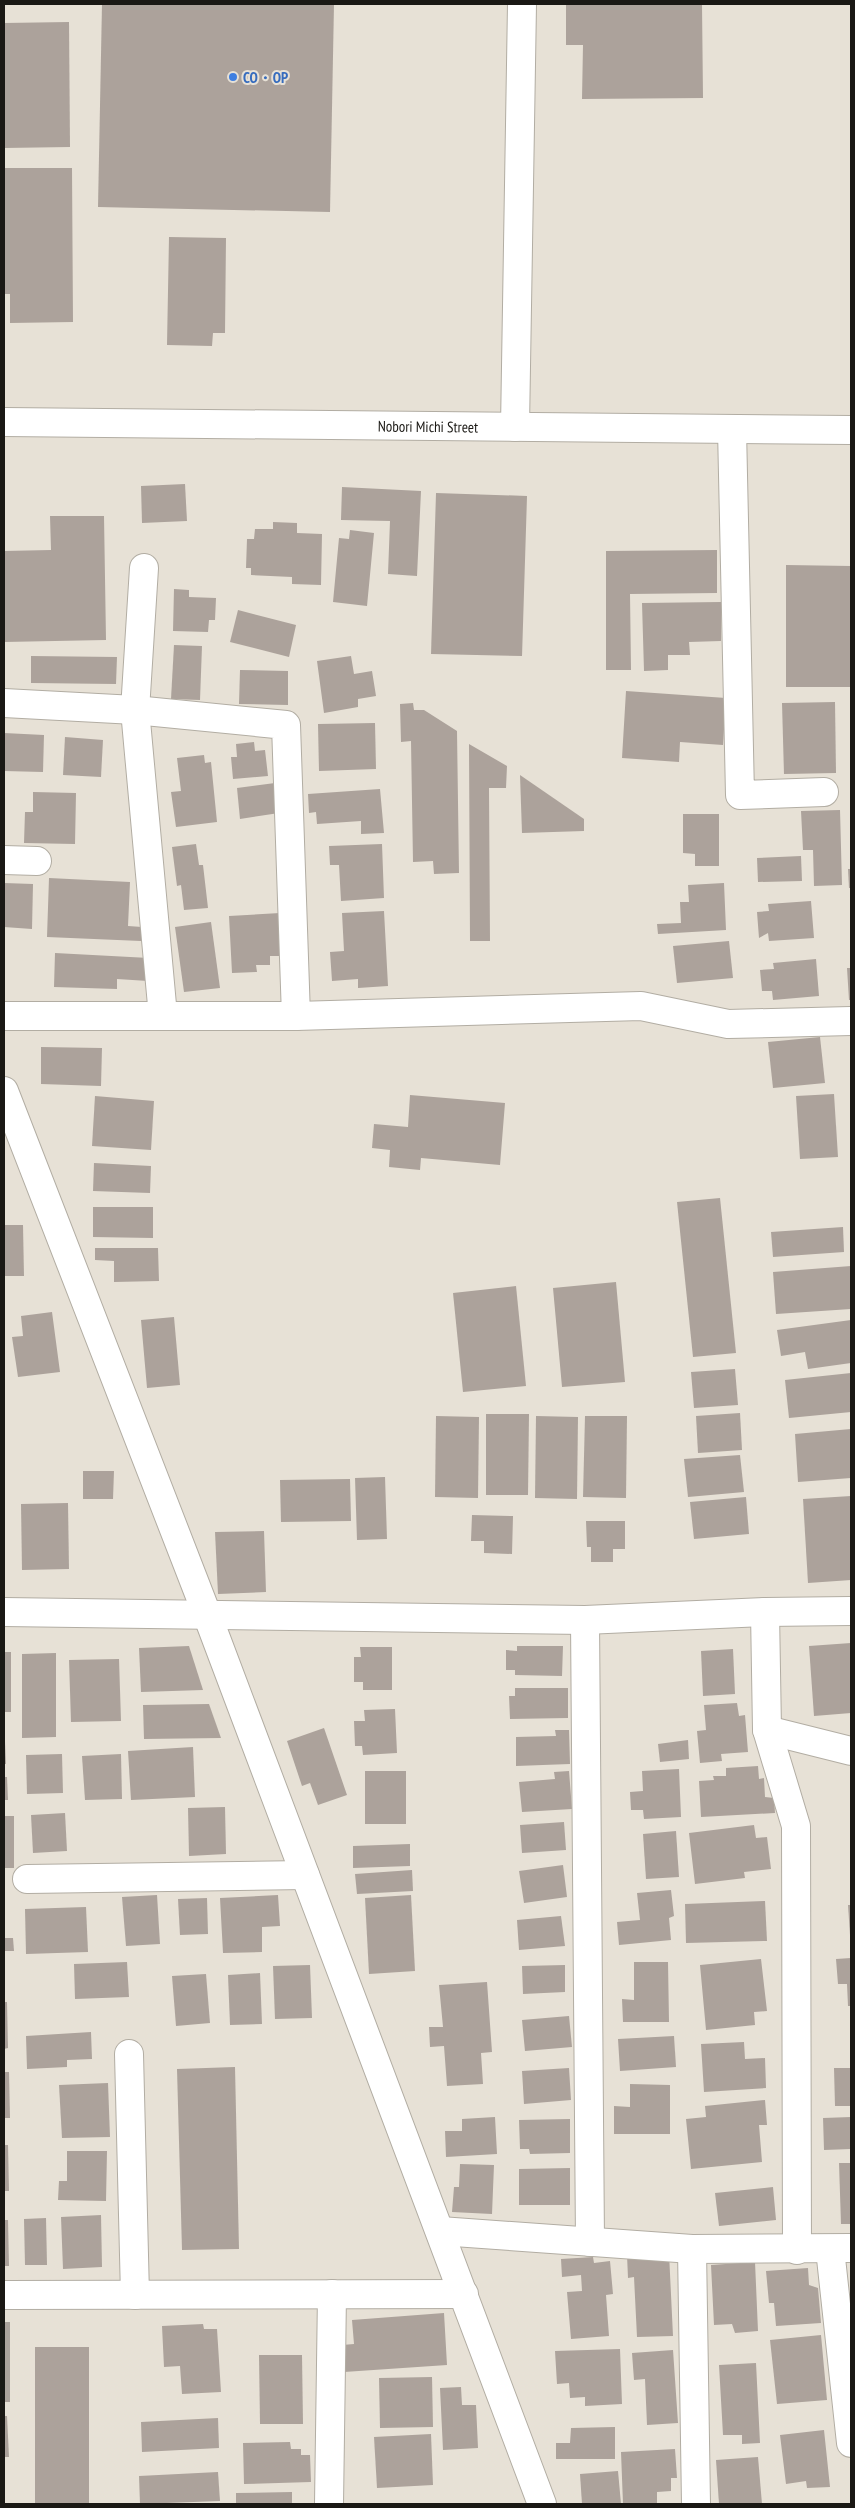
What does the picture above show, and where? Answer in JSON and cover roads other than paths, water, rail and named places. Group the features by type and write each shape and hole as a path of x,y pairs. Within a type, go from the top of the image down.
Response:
{"street":[{"path":"515,427 522,4"},
{"name":"Nobori Michi Street","path":"4,422 851,430"},
{"path":"732,430 740,795 824,792"},
{"path":"144,568 135,710 163,1016"},
{"path":"4,704 135,710 286,725 296,1016"},
{"path":"4,860 37,861"},
{"path":"4,1016 296,1016 641,1006 728,1024 851,1021"},
{"path":"4,1091 208,1617 542,2504"},
{"path":"4,1612 208,1617 585,1620 765,1612 851,1611"},
{"path":"765,1612 767,1730 796,1826 797,2250"},
{"path":"585,1620 590,2242"},
{"path":"767,1730 851,1751"},
{"path":"27,1879 305,1875"},
{"path":"129,2054 135,2295"},
{"path":"440,2231 692,2249 841,2249 851,2443"},
{"path":"692,2249 696,2504"},
{"path":"330,2504 332,2294"},
{"path":"4,2295 464,2294"}],"place":[{"name":"CO・OP","path":"233,77"}]}
